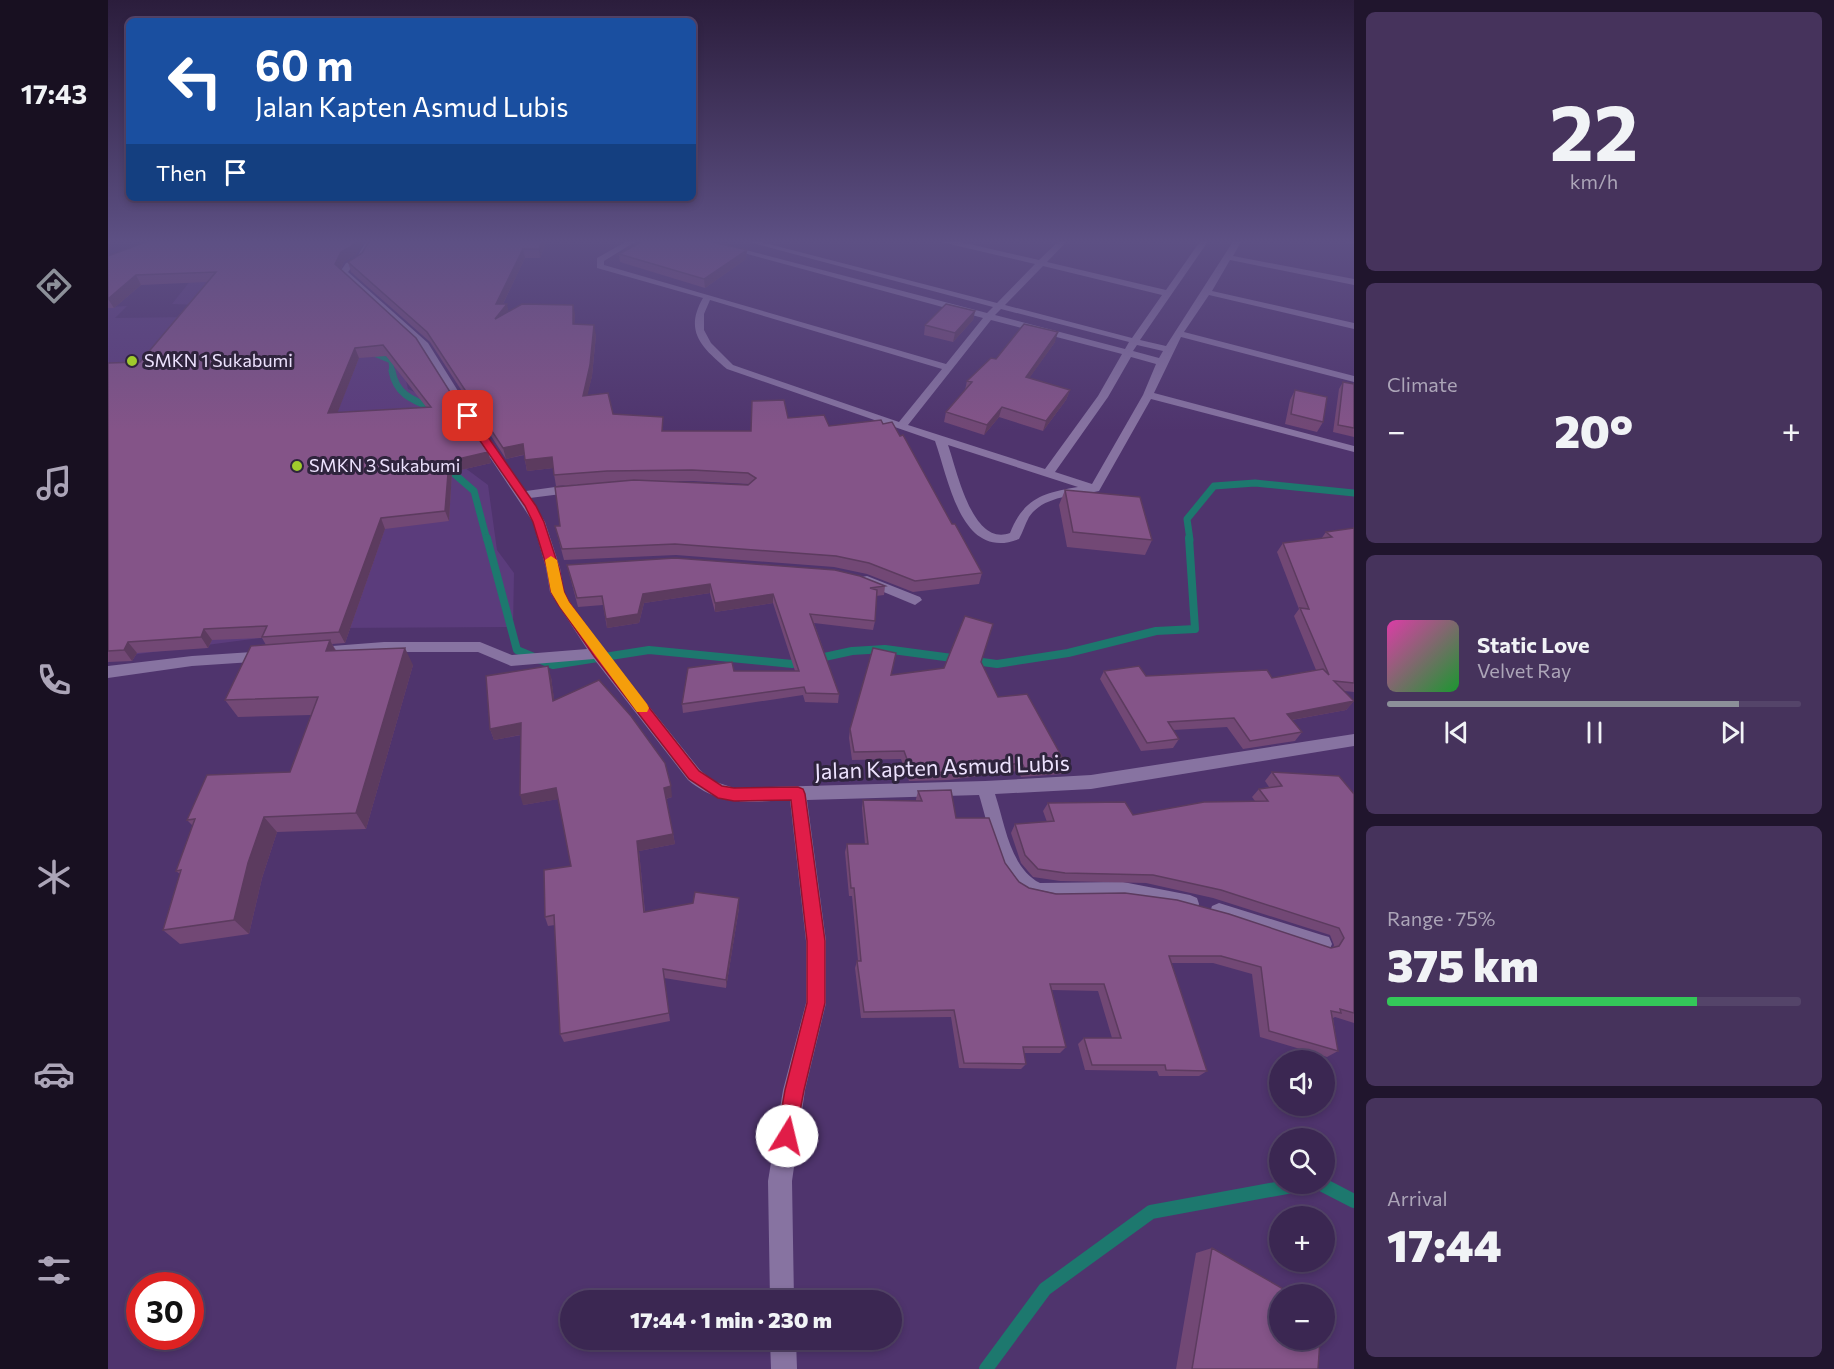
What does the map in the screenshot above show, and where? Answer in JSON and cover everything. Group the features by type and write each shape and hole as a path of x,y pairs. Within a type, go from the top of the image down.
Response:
{"street":[{"name":"Jalan Kapten Asmud Lubis","path":"379,304 425,345 478,432 523,495 559,568 557,592 598,653 694,775 718,792 734,795 985,789 1091,782 1354,740"},
{"path":"704,304 698,315 700,333 714,354 730,367 940,439 1095,488"},
{"path":"735,304 947,367"},
{"path":"948,304 1162,362"},
{"path":"996,304 1169,350"},
{"path":"1049,472 1103,398 1128,351 1160,304"},
{"path":"940,439 968,519 974,528 998,540 1015,536 1026,513 1037,503 1095,488 1148,395 1178,333 1199,304"},
{"path":"1258,304 1354,326"},
{"path":"901,426 1000,305"},
{"path":"1178,333 1354,378"},
{"path":"1148,395 1354,449"},
{"path":"523,495 595,486"},
{"path":"853,577 915,600"},
{"path":"316,652 384,647 480,646 511,661 598,653"},
{"path":"108,672 192,661 282,654"},
{"path":"985,789 1011,868 1027,886 1040,891 1096,889 1161,896 1251,920 1322,944"},
{"path":"782,1290 780,1182 794,1090 816,1003 816,941 798,794"},
{"path":"783,1350 784,1369"}],"shaded area":[{"name":"SMKN 3 Sukabumi","path":"172,304 314,304 403,368 408,389 441,404 437,447 488,485 497,550 514,573 513,627 335,628 108,658 108,307 127,306 115,318 192,317 202,305"}],"building":[{"name":"SMKN 3 Sukabumi","path":"189,304 379,304 416,338 488,452 449,461 445,511 381,518 339,632 262,637 267,626 204,629 201,637 128,642 124,650 108,651 108,363 140,362","holes":["383,345 431,407 328,413 355,348"]},
{"path":"395,304 507,304 495,319 522,304 573,305 573,324 594,325 590,365 583,396 608,393 613,414 663,417 662,431 751,431 752,401 784,400 788,418 824,415 829,426 881,420 883,424 892,422 900,436 903,435 982,573 915,581 869,563 836,556 675,544 562,549 555,526 560,526 555,487 634,480 748,485 756,478 748,473 692,470 607,471 554,475 552,457 525,460 523,444 503,448 427,332"},
{"path":"946,304 975,311 955,333 925,325"},
{"path":"1024,324 1058,332 1026,377 1070,390 1046,421 1002,407 987,425 946,412 972,382 967,381 991,358 996,359"},
{"path":"1343,382 1354,384 1354,428 1338,425"},
{"path":"1295,390 1327,397 1323,422 1291,414"},
{"path":"1065,490 1140,497 1152,540 1073,532"},
{"path":"1354,528 1354,683 1334,681 1354,701 1287,714 1302,732 1250,741 1234,718 1168,722 1179,739 1147,743 1104,671 1139,666 1146,676 1267,670 1272,678 1323,669 1329,675 1300,608 1309,609 1283,543 1332,537 1326,532"},
{"path":"675,558 835,570 860,576 885,586 870,588 877,590 875,621 810,614 839,694 806,693 804,687 682,704 688,668 732,662 734,671 799,671 773,594 715,603 710,584 643,594 638,614 606,619 602,596 577,598 567,565"},
{"path":"965,616 993,624 981,662 998,697 1027,694 1067,766 1025,769 1022,763 950,772 912,773 904,751 854,752 850,729 873,648 896,653 891,675 944,668"},
{"path":"330,640 326,651 405,648 356,813 264,817 248,863 234,920 163,930 181,870 176,871 195,819 187,820 207,775 290,772 318,697 225,700 251,646"},
{"path":"548,666 553,701 599,680 631,716 665,763 671,786 664,788 673,834 637,841 644,912 693,903 695,892 739,898 726,980 663,969 669,1013 560,1034 554,915 545,917 544,870 571,866 556,788 520,795 521,723 490,729 486,676"},
{"path":"1272,772 1339,776 1354,794 1354,1013 1340,1009 1341,1013 1331,1011 1338,1051 1269,1031 1261,967 1221,956 1169,956 1207,1071 1166,1070 1165,1065 1092,1065 1084,1038 1121,1038 1104,984 1050,984 1066,1047 1023,1047 1026,1064 964,1063 954,1010 864,1012 857,961 861,961 854,888 851,888 847,844 868,844 863,800 922,801 918,791 951,790 956,818 989,818 1005,863 1019,882 1029,888 1056,894 1125,893 1177,900 1229,914 1331,948 1339,946 1344,938 1339,928 1221,890 1153,875 1065,873 1038,869 1025,855 1015,824 1054,821 1048,803 1125,802 1133,815 1204,802 1268,801 1259,789 1282,786"},
{"path":"1212,1248 1275,1284 1269,1284 1269,1350 1319,1350 1318,1369 1192,1369"}],"waterway":[{"path":"373,349 374,354 391,361 392,372"},
{"path":"392,371 401,391 432,408 432,412"},
{"path":"444,465 474,491 487,540"},
{"path":"1190,540 1187,519 1214,486 1255,483 1354,493"},
{"path":"487,538 517,650 553,665 649,650 792,664 852,651 885,649 997,664 1068,653 1156,631 1195,629 1189,538"},
{"path":"986,1369 1045,1289 1151,1212 1269,1190"},
{"path":"1335,1191 1354,1201"}],"slow traffic":[{"path":"551,560 557,592 564,604 598,653 642,708"}],"place":[{"name":"SMKN 1 Sukabumi","path":"132,361"},
{"name":"SMKN 3 Sukabumi","path":"297,466"}],"route":[{"path":"468,416 530,506 545,541 557,592 574,620 694,775 718,792 734,795 798,794 816,941 816,1003 794,1090 787,1136"}]}
